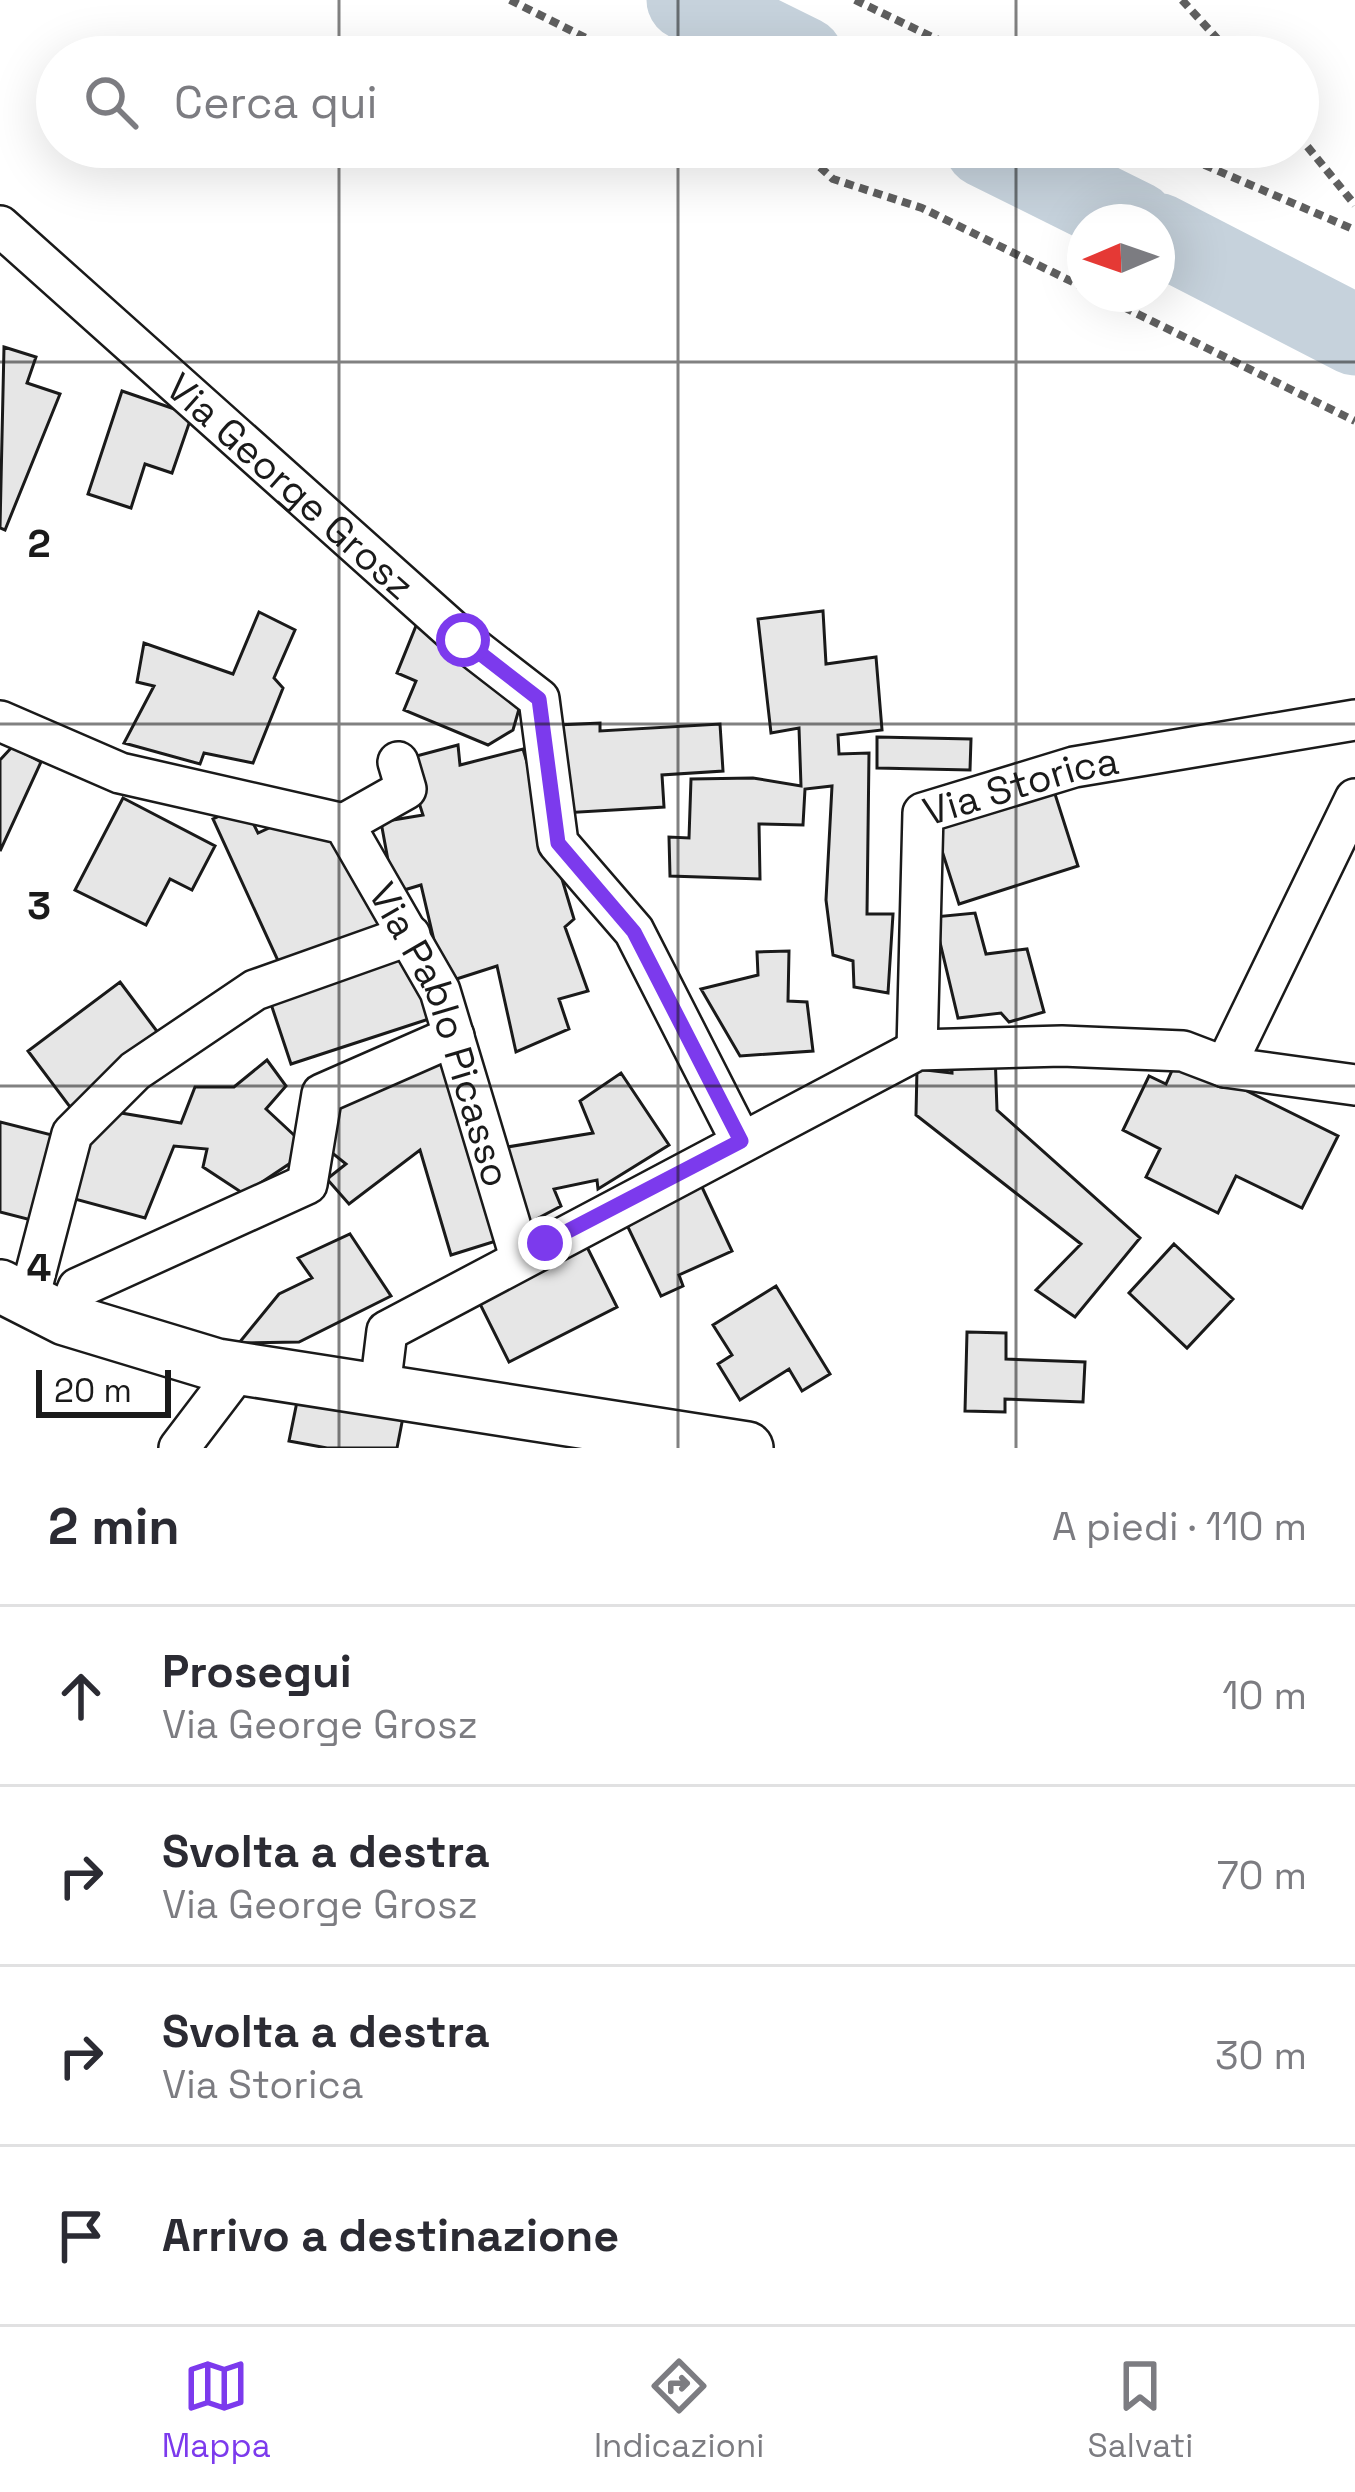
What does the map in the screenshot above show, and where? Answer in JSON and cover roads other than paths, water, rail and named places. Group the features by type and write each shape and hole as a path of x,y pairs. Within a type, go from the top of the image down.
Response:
{"street":[{"name":"Via George Grosz","path":"0,226 463,640 539,699 558,843 634,932 741,1141"},
{"name":"Via Storica","path":"917,1050 923,813 1074,767 1355,720"},
{"path":"0,721 120,773 344,824 406,789 398,762"},
{"path":"1225,1067 1355,799"},
{"name":"Via Pablo Picasso","path":"344,824 440,991 520,1257"},
{"path":"31,1301 72,1134 135,1071 255,990 410,935"},
{"path":"31,1301 78,1288 308,1184 322,1094 454,1036"},
{"path":"380,1388 387,1331 917,1050 1040,1046 1183,1051 1225,1067 1355,1085"},
{"path":"31,1301 239,1369 380,1388 530,1431 746,1448"},
{"path":"178,1448 239,1369"}],"waterway":[{"path":"687,0 760,36"},
{"path":"1027,168 1100,204"},
{"path":"1175,242 1355,335"}]}
